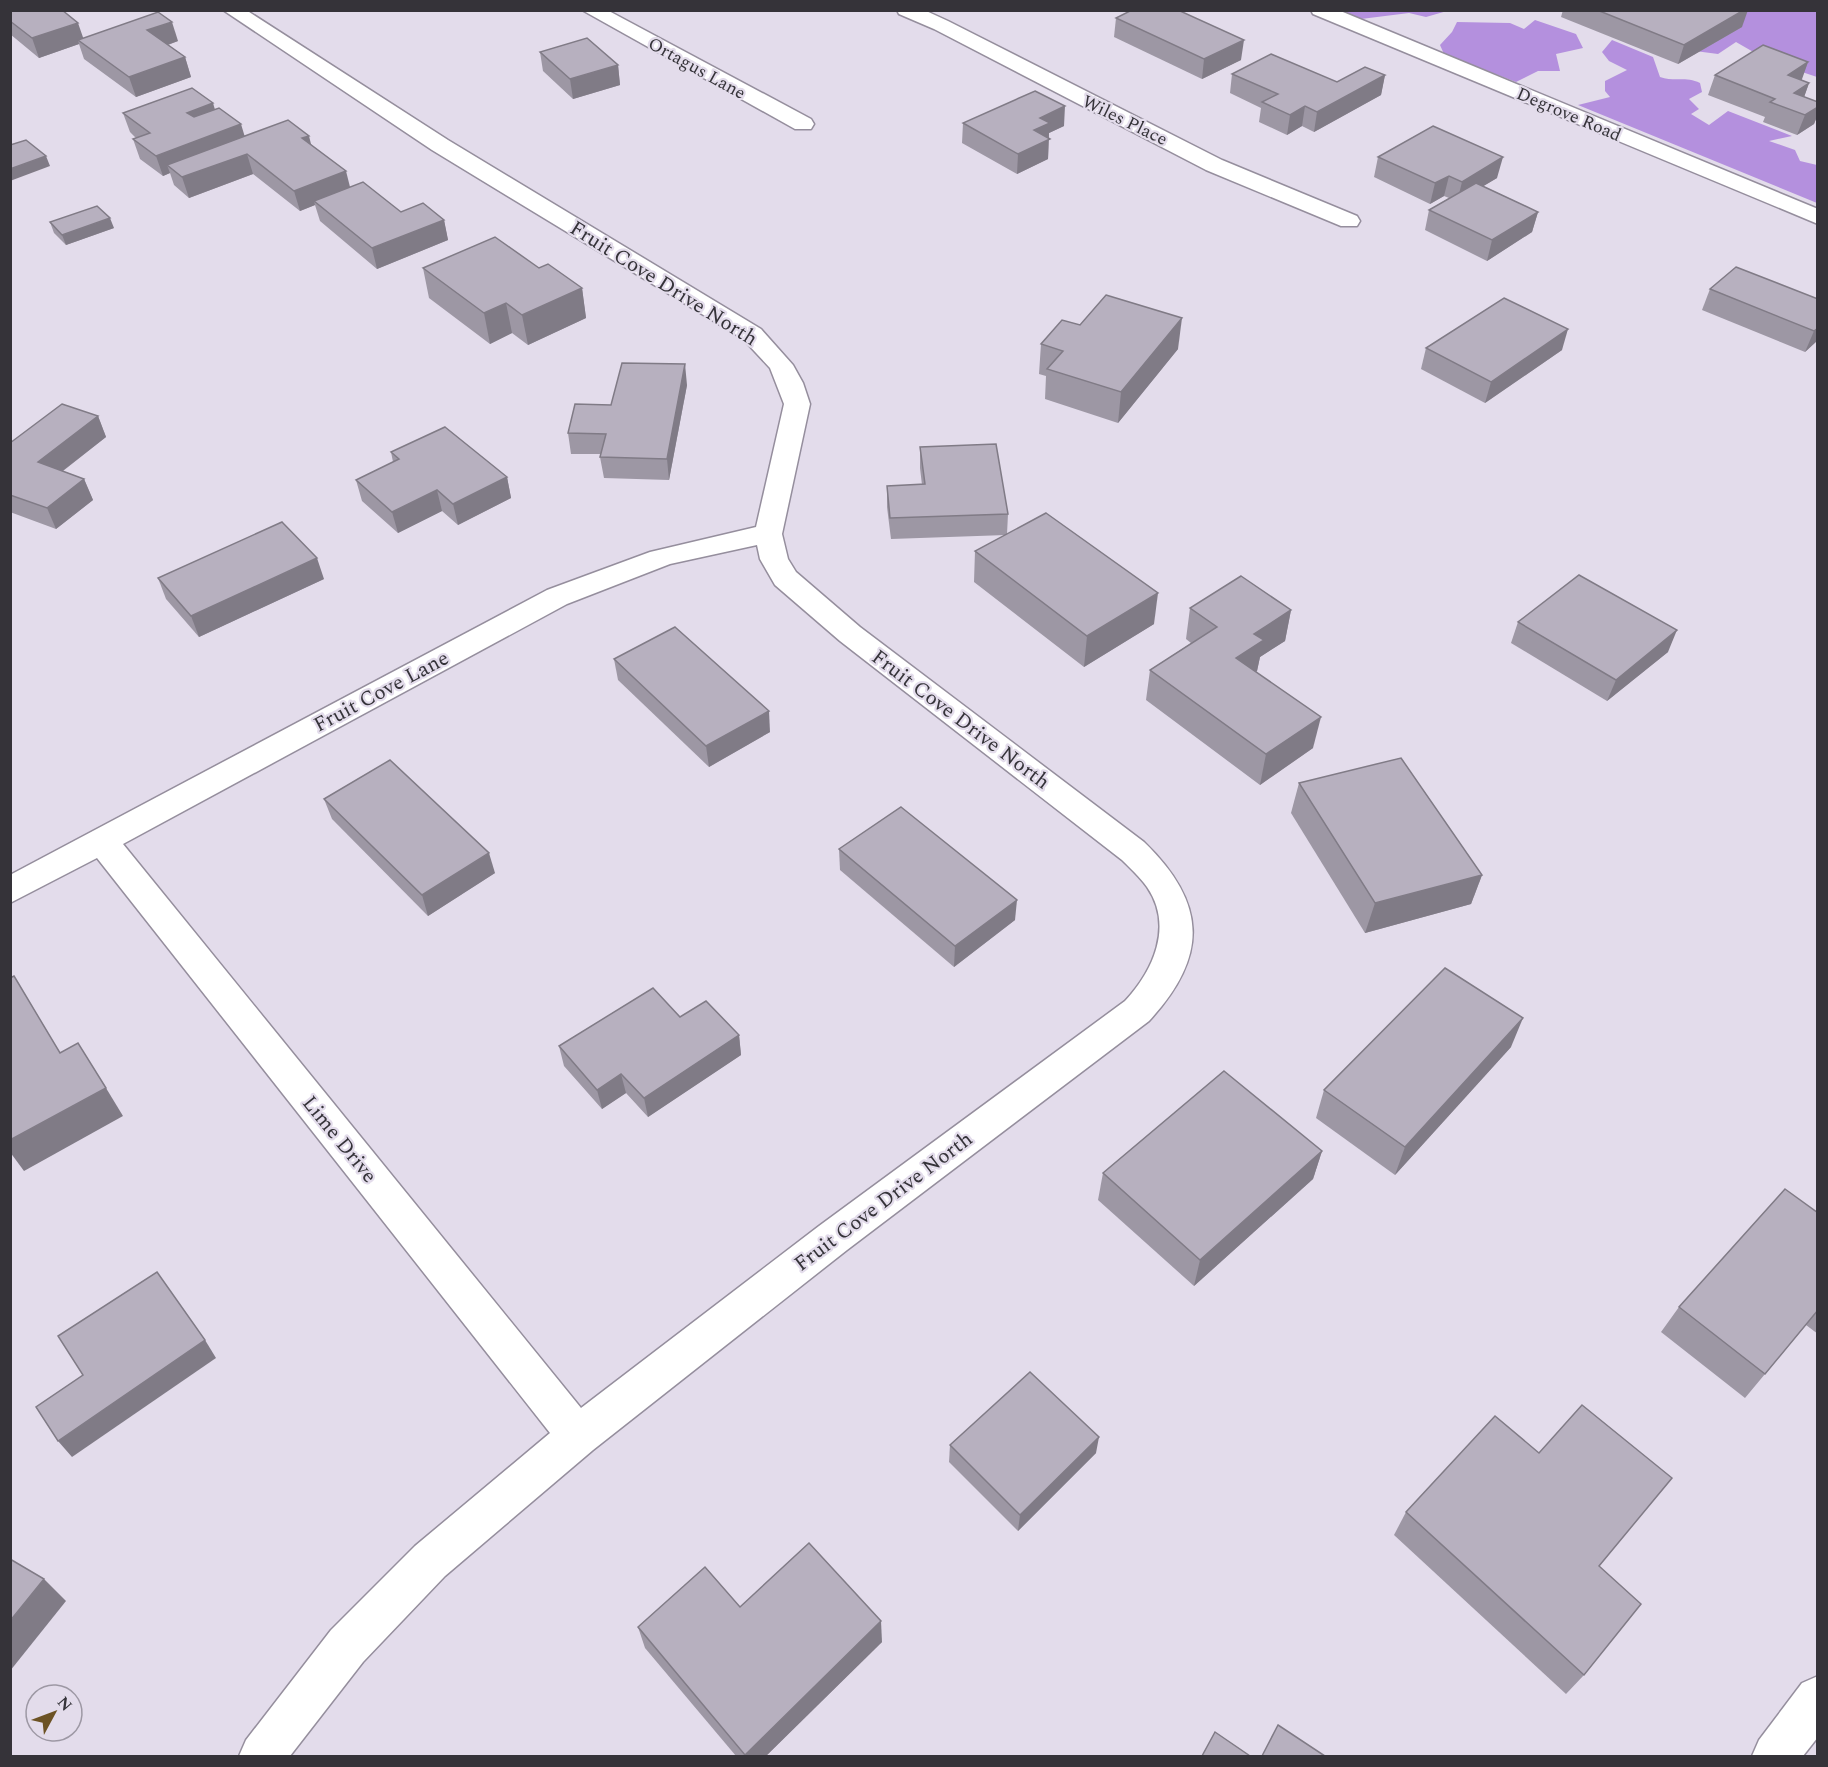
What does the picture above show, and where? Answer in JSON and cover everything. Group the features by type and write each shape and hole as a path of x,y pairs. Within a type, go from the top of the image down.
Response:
{"street":[{"name":"Fruit Cove Drive North","path":"232,10 440,145 752,334 780,361 794,385 797,404 768,534 774,559 785,578 850,634 1133,851 1160,879 1175,913 1178,931 1171,966 1152,998 1137,1011 833,1238 578,1436 430,1561 347,1646 262,1756"},
{"name":"Ortagus Lane","path":"591,10 803,124"},
{"name":"Wiles Place","path":"906,10 971,40 1055,86 1214,165 1349,221"},
{"name":"Degrove Road","path":"1320,10 1818,217"},
{"name":"Fruit Cove Lane","path":"10,891 557,597 617,571 681,550 768,534"},
{"name":"Lime Drive","path":"102,841 578,1436"},
{"path":"1775,1756 1818,1699"}],"shaded area":[{"path":"1341,11 1447,11 1426,17 1409,13 1361,19"},
{"path":"1643,11 1817,11 1817,77 1769,61 1736,42 1718,54 1695,51"},
{"path":"1535,20 1576,34 1583,48 1556,54 1560,71 1538,71 1516,82 1444,54 1440,45 1452,32 1457,22 1510,23 1524,29"},
{"path":"1612,40 1653,57 1660,77 1700,83 1702,92 1689,99 1699,109 1691,114 1709,125 1728,111 1792,136 1769,141 1795,150 1800,161 1817,165 1817,203 1578,105 1610,97 1605,91 1605,81 1627,70 1609,61 1602,52"}],"building":[{"path":"10,10 62,10 78,23 32,38 10,21"},
{"path":"1132,10 1178,10 1244,40 1204,59 1116,18"},
{"path":"1597,10 1692,11 1744,10 1684,45"},
{"path":"158,12 172,22 147,30 185,57 129,77 78,40"},
{"path":"587,38 618,65 570,79 540,52"},
{"path":"1763,45 1808,62 1788,75 1809,83 1794,93 1818,102 1818,107 1805,115 1770,102 1775,99 1715,75"},
{"path":"1271,54 1337,82 1365,67 1385,75 1317,112 1305,106 1290,115 1262,102 1278,94 1232,74"},
{"path":"192,88 213,103 187,113 194,117 219,108 241,124 156,156 133,139 150,133 123,113"},
{"path":"1035,91 1065,106 1040,118 1050,123 1034,130 1050,139 1018,154 963,123"},
{"path":"288,120 309,136 302,138 346,171 294,191 247,154 182,177 167,165"},
{"path":"1433,126 1503,157 1462,182 1449,176 1435,183 1378,157"},
{"path":"26,140 46,156 10,169 10,145"},
{"path":"363,182 401,212 423,203 444,220 372,248 314,201"},
{"path":"1476,183 1538,212 1492,240 1429,210"},
{"path":"97,206 110,218 62,235 50,222"},
{"path":"495,237 539,268 548,264 582,288 522,315 506,303 484,313 423,268"},
{"path":"1736,267 1818,299 1818,328 1814,331 1710,289"},
{"path":"1106,295 1182,318 1121,392 1047,369 1063,351 1041,344 1062,320 1080,325"},
{"path":"1504,298 1568,329 1491,382 1426,348"},
{"path":"622,363 685,364 667,459 600,457 606,434 568,433 575,404 611,405"},
{"path":"62,404 98,416 38,462 84,479 47,508 10,495 10,443"},
{"path":"445,427 507,477 453,504 437,490 392,512 356,480 399,459 391,452"},
{"path":"996,444 1008,514 890,518 887,486 925,484 920,447"},
{"path":"1046,513 1158,593 1087,636 975,551"},
{"path":"282,522 317,558 191,616 158,578"},
{"path":"1579,575 1677,630 1616,680 1518,622"},
{"path":"1241,576 1291,610 1254,634 1264,640 1236,658 1321,717 1266,754 1150,670 1217,627 1190,608"},
{"path":"675,627 769,711 706,746 614,659"},
{"path":"1401,758 1482,875 1375,903 1299,783"},
{"path":"390,760 489,853 422,895 324,799"},
{"path":"901,807 1017,900 955,946 839,849"},
{"path":"1445,968 1523,1018 1405,1147 1324,1090"},
{"path":"14,976 60,1053 78,1043 106,1088 10,1140 10,978"},
{"path":"653,988 680,1017 706,1001 739,1035 644,1098 621,1074 597,1090 559,1046"},
{"path":"1224,1071 1322,1151 1200,1260 1103,1173"},
{"path":"1785,1189 1818,1213 1818,1310 1765,1374 1679,1307"},
{"path":"157,1272 205,1340 58,1441 36,1407 83,1375 58,1336"},
{"path":"1030,1372 1099,1437 1020,1515 950,1445"},
{"path":"1582,1405 1672,1478 1599,1566 1641,1604 1584,1675 1406,1512 1495,1416 1539,1453"},
{"path":"809,1543 881,1621 745,1755 638,1627 705,1567 740,1607"},
{"path":"10,1559 44,1579 10,1621"},
{"path":"1278,1725 1325,1756 1262,1756"},
{"path":"1215,1732 1250,1756 1202,1756"}]}
